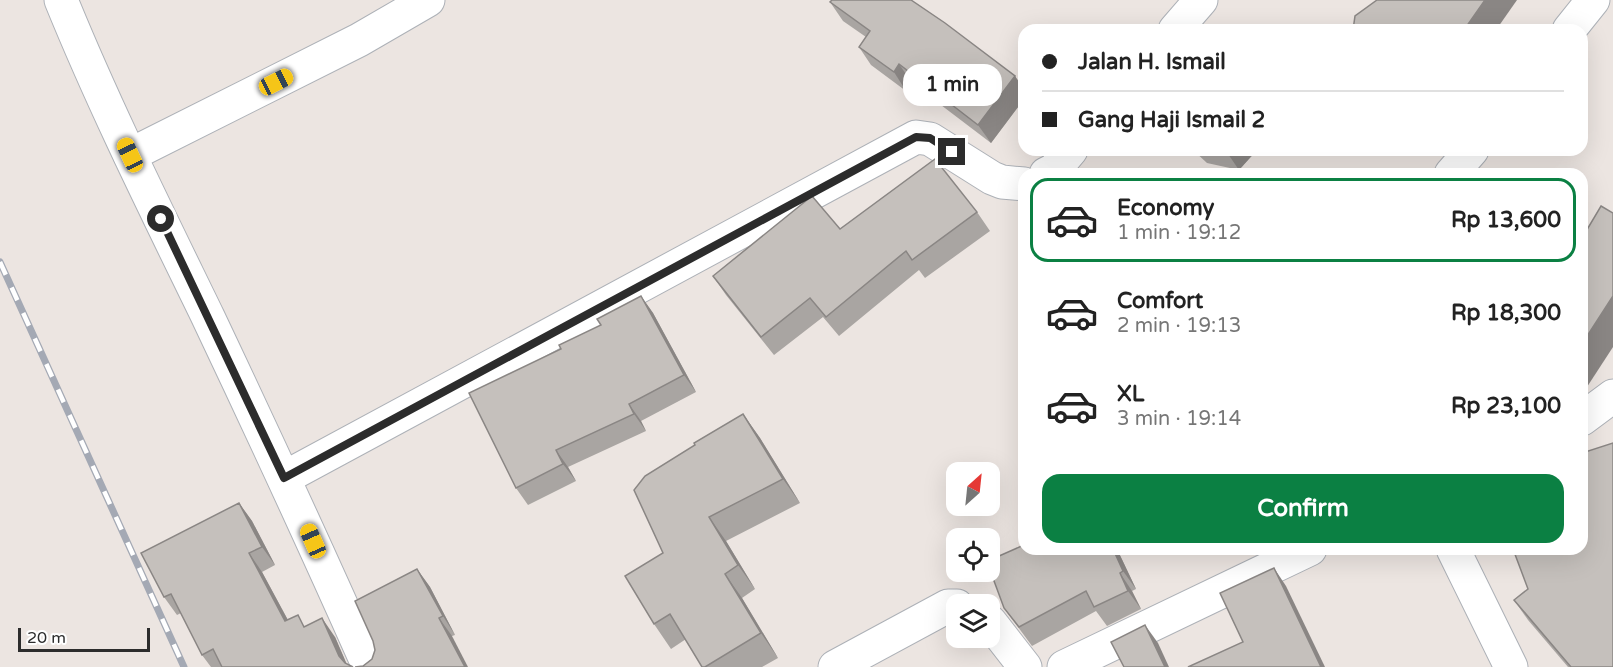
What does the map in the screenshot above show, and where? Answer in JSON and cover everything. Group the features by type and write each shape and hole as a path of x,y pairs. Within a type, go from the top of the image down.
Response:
{"street":[{"path":"61,0 130,155 284,478 369,667"},
{"path":"130,155 359,40 429,0"},
{"path":"1180,24 1201,0"},
{"path":"1574,24 1593,0"},
{"path":"284,478 916,137 930,138 992,178 1002,182 1018,183"},
{"path":"1056,168 1066,156"},
{"path":"1456,168 1467,156"},
{"path":"1588,415 1613,396"},
{"path":"1064,667 1297,555"},
{"path":"1456,555 1512,667"},
{"path":"835,667 946,607"},
{"path":"1000,635 1025,667"}],"building":[{"path":"832,0 911,0 1015,76 978,125 899,64 894,72 859,47 870,31 830,2"},
{"path":"1377,0 1485,0 1468,24 1354,24 1355,16"},
{"path":"935,159 977,212 912,260 906,251 826,317 810,298 761,337 713,276 812,196 840,229"},
{"path":"1601,206 1613,213 1613,296 1588,335 1588,228"},
{"path":"641,296 684,375 629,404 634,414 556,450 563,464 516,488 469,393 561,349 559,345 601,325 597,319"},
{"path":"743,414 783,479 709,517 738,565 725,574 761,633 702,667 670,614 654,624 625,576 663,553 634,490 645,476"},
{"path":"1613,443 1613,667 1571,667 1514,600 1528,589 1515,555 1588,555 1588,451"},
{"path":"239,503 262,547 249,553 285,621 298,615 304,627 322,618 339,656 353,667 222,667 213,649 202,655 171,594 164,597 141,553"},
{"path":"1018,548 1018,555 1116,555 1128,591 1094,607 1086,591 1019,627 1004,608 994,582 1000,582 1000,556"},
{"path":"1274,568 1321,667 1188,667 1243,642 1220,593"},
{"path":"417,569 443,616 439,618 465,667 355,667 363,666 372,659 375,650 355,601"},
{"path":"1145,625 1165,667 1124,667 1111,642"}],"railway":[{"path":"0,262 184,667"}],"route":[{"path":"161,219 284,478 916,137 930,138 952,152"}]}
